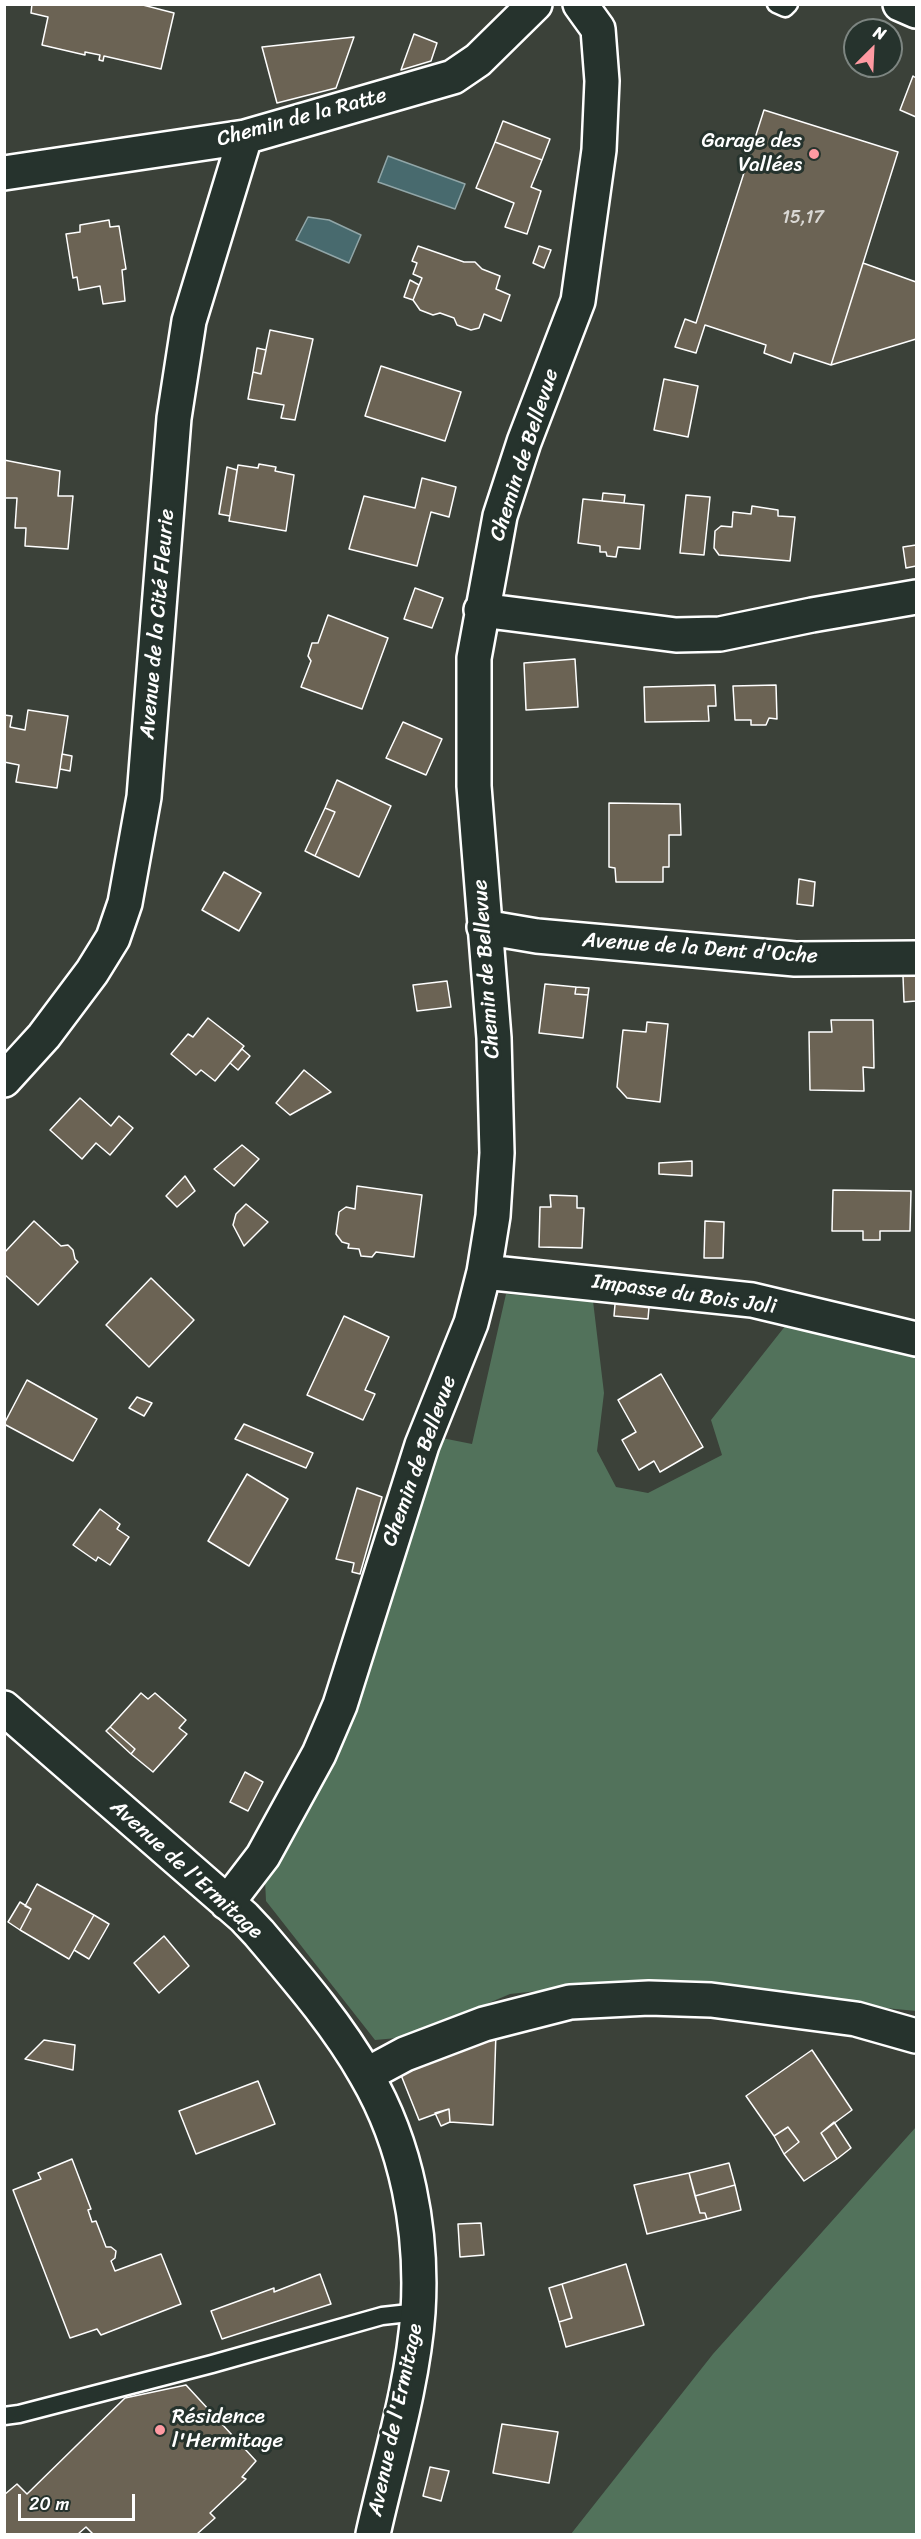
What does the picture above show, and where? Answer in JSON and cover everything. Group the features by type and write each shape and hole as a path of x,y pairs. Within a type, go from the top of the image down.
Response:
{"street":[{"name":"Chemin de la Ratte","path":"4,173 245,137 453,77 478,60 535,4"},
{"name":"Chemin de Bellevue","path":"227,1903 263,1856 319,1754 340,1705 419,1455 471,1323 484,1272 493,1216 497,1153 494,1038 474,786 474,658 500,516 524,442 578,301 599,150 602,81 598,29 580,4"},
{"path":"900,4 916,11"},
{"name":"Avenue de la Cité Fleurie","path":"4,1080 44,1036 92,972 113,938 125,903 144,797 174,418 189,321 245,137"},
{"path":"482,610 676,635 720,634 916,597"},
{"name":"Avenue de la Dent d'Oche","path":"484,927 537,936 795,959 916,958"},
{"name":"Impasse du Bois Joli","path":"484,1272 752,1300 916,1339"},
{"name":"Avenue de l'Ermitage","path":"4,1708 227,1903 259,1934 325,2015 366,2075 384,2111 399,2150 416,2230 418,2312 407,2384 372,2535"},
{"path":"366,2075 405,2054 484,2024 570,2002 649,1998 711,2000 856,2019 916,2036"}],"lane":[{"path":"776,4 785,8 789,4"},
{"path":"4,2415 19,2414 212,2364 382,2316 418,2312"}],"green space":[{"path":"506,1294 593,1301 604,1393 597,1451 616,1487 648,1493 722,1455 711,1420 786,1325 916,1349 916,2011 620,1982 510,1994 408,2037 375,2040 266,1901 265,1880 341,1736 442,1438 472,1444"},
{"path":"916,2127 916,2534 571,2534 713,2354"}],"water":[{"path":"388,156 465,184 455,209 378,182"},
{"path":"308,217 329,220 361,235 349,263 296,240"}],"building":[{"path":"32,4 139,4 174,13 161,69 104,56 103,61 99,60 100,55 85,52 85,55 42,45 48,17 31,13"},
{"path":"414,34 437,43 431,61 401,70"},
{"path":"354,37 336,88 277,103 262,47"},
{"path":"913,76 916,78 916,117 900,110"},
{"path":"764,110 898,152 831,365 794,353 791,363 764,353 766,345 705,325 696,353 675,347 685,319 696,323"},
{"path":"503,121 550,139 542,160 495,142"},
{"path":"495,142 542,160 531,187 541,191 527,234 505,227 514,203 476,188"},
{"path":"109,220 110,227 119,226 126,269 122,270 125,301 103,304 100,286 79,290 77,277 73,278 66,234 80,232 80,225"},
{"path":"418,246 464,262 475,262 482,269 500,276 496,289 510,295 501,321 484,314 479,328 471,330 457,325 454,318 440,313 433,315 420,310 413,300 422,278 413,274 417,263 412,261"},
{"path":"539,246 551,250 544,268 533,263"},
{"path":"863,263 916,282 916,339 831,365"},
{"path":"410,280 419,285 413,300 404,297"},
{"path":"270,330 313,339 295,420 281,418 284,405 248,399 253,372 261,374"},
{"path":"257,348 266,350 261,374 253,372"},
{"path":"381,366 461,392 445,441 365,416"},
{"path":"664,379 698,386 688,437 654,430"},
{"path":"4,460 60,471 58,496 73,496 68,549 25,546 26,528 15,528 17,498 4,498"},
{"path":"259,464 276,467 275,471 294,475 286,531 229,521 238,465 258,468"},
{"path":"227,467 237,470 230,516 219,514"},
{"path":"422,478 456,487 449,517 431,512 417,566 349,549 364,496 415,508"},
{"path":"603,493 625,495 624,503 602,501"},
{"path":"686,495 710,497 704,555 680,553"},
{"path":"583,499 644,505 640,549 618,547 616,557 600,552 600,546 578,543"},
{"path":"752,506 778,510 778,516 795,517 790,561 719,555 714,548 715,531 721,526 732,527 733,512 751,514"},
{"path":"916,545 916,566 906,568 903,547"},
{"path":"415,588 443,598 432,628 404,619"},
{"path":"328,615 388,638 362,709 301,687 311,661 308,656 312,643 318,643"},
{"path":"575,659 578,707 526,710 524,663"},
{"path":"715,685 716,706 708,706 709,721 645,722 644,687"},
{"path":"776,685 777,719 769,718 766,725 751,725 751,720 735,720 733,686"},
{"path":"28,710 68,716 57,788 16,782 19,765 4,762 4,715 12,716 10,727 25,730"},
{"path":"403,722 442,739 426,775 386,758"},
{"path":"62,754 72,756 70,771 60,769"},
{"path":"337,780 391,806 359,877 315,856 335,812 325,808"},
{"path":"609,803 680,804 681,835 669,835 669,867 663,867 663,882 616,882 615,868 609,867"},
{"path":"325,808 335,812 315,856 305,851"},
{"path":"224,872 261,893 239,931 202,910"},
{"path":"799,879 815,882 813,906 797,904"},
{"path":"916,975 916,1001 904,1002 903,976"},
{"path":"447,981 451,1007 417,1011 413,985"},
{"path":"545,984 576,987 575,994 588,995 583,1038 539,1033"},
{"path":"576,987 589,988 588,995 575,994"},
{"path":"208,1018 244,1046 215,1081 201,1070 196,1075 171,1054 188,1034 193,1037"},
{"path":"831,1020 873,1020 874,1068 863,1067 864,1091 810,1090 809,1032 832,1032"},
{"path":"647,1022 668,1024 660,1102 627,1098 617,1087 623,1030 646,1032"},
{"path":"242,1049 250,1056 238,1070 230,1063"},
{"path":"304,1070 331,1092 290,1115 276,1103"},
{"path":"80,1098 111,1126 119,1116 133,1128 110,1155 96,1143 82,1159 50,1130"},
{"path":"242,1145 259,1159 234,1186 214,1169"},
{"path":"692,1161 692,1176 659,1174 659,1163"},
{"path":"185,1176 195,1191 177,1207 166,1196"},
{"path":"357,1186 422,1195 414,1257 376,1252 372,1257 361,1256 359,1249 348,1248 349,1244 342,1242 336,1234 339,1212 346,1207 355,1209"},
{"path":"833,1190 911,1191 910,1231 880,1231 880,1240 863,1240 863,1231 832,1231"},
{"path":"550,1195 577,1196 577,1208 584,1208 582,1248 539,1247 540,1207 551,1207"},
{"path":"246,1204 268,1222 244,1246 233,1225 236,1214"},
{"path":"34,1221 61,1246 68,1245 78,1262 38,1305 4,1274 4,1253"},
{"path":"705,1221 724,1222 723,1258 704,1258"},
{"path":"151,1278 194,1320 149,1367 106,1325"},
{"path":"616,1293 650,1296 648,1319 614,1316"},
{"path":"344,1316 389,1337 365,1390 375,1394 363,1420 307,1395"},
{"path":"661,1374 703,1447 660,1472 654,1461 639,1470 622,1440 636,1432 618,1400"},
{"path":"27,1380 97,1419 73,1461 4,1424"},
{"path":"137,1397 152,1403 144,1416 129,1408"},
{"path":"244,1424 313,1453 306,1468 235,1439"},
{"path":"247,1474 288,1499 249,1566 208,1541"},
{"path":"357,1488 382,1497 360,1574 352,1572 354,1563 336,1559"},
{"path":"100,1509 120,1524 117,1529 129,1537 110,1565 98,1557 96,1561 73,1545"},
{"path":"141,1693 148,1699 155,1693 186,1720 179,1728 187,1734 153,1772 131,1754 135,1749 110,1727"},
{"path":"110,1727 135,1749 131,1754 106,1731"},
{"path":"245,1772 263,1782 248,1811 230,1802"},
{"path":"37,1884 94,1915 69,1959 20,1930 31,1909 25,1906"},
{"path":"20,1902 31,1909 20,1930 8,1922"},
{"path":"94,1915 109,1924 89,1959 74,1950"},
{"path":"164,1936 189,1966 159,1993 134,1963"},
{"path":"496,2032 493,2125 450,2122 449,2109 419,2120 399,2070"},
{"path":"44,2040 75,2045 73,2070 25,2059"},
{"path":"812,2050 852,2110 821,2133 837,2159 804,2181 784,2154 799,2142 788,2127 774,2136 746,2096"},
{"path":"258,2081 275,2124 196,2154 179,2111"},
{"path":"449,2109 450,2122 441,2126 435,2113"},
{"path":"834,2122 851,2148 837,2159 821,2133"},
{"path":"788,2127 799,2142 784,2154 774,2136"},
{"path":"72,2159 91,2209 88,2210 92,2222 96,2221 106,2247 111,2247 116,2251 115,2258 111,2261 115,2271 161,2254 181,2304 101,2335 97,2329 70,2338 13,2190 41,2179 38,2173"},
{"path":"729,2163 735,2185 695,2196 689,2173"},
{"path":"689,2173 700,2213 705,2213 707,2219 647,2234 634,2185"},
{"path":"735,2185 741,2210 707,2219 705,2213 700,2213 695,2196"},
{"path":"481,2223 484,2255 460,2257 458,2224"},
{"path":"626,2264 644,2325 566,2347 559,2322 572,2318 562,2284"},
{"path":"320,2274 331,2304 222,2339 211,2311 274,2288 274,2292"},
{"path":"562,2284 572,2318 559,2322 549,2288"},
{"name":"Résidence l'Hermitage","path":"186,2385 256,2461 242,2477 246,2479 210,2513 215,2518 197,2534 93,2534 86,2527 78,2534 4,2534 4,2495 17,2484 27,2494 125,2398"},
{"path":"502,2424 558,2432 549,2483 493,2473"},
{"path":"430,2467 449,2471 441,2501 423,2496"}],"place":[{"name":"Garage des Vallées","path":"814,154"},
{"name":"Résidence l'Hermitage","path":"160,2430"}]}
